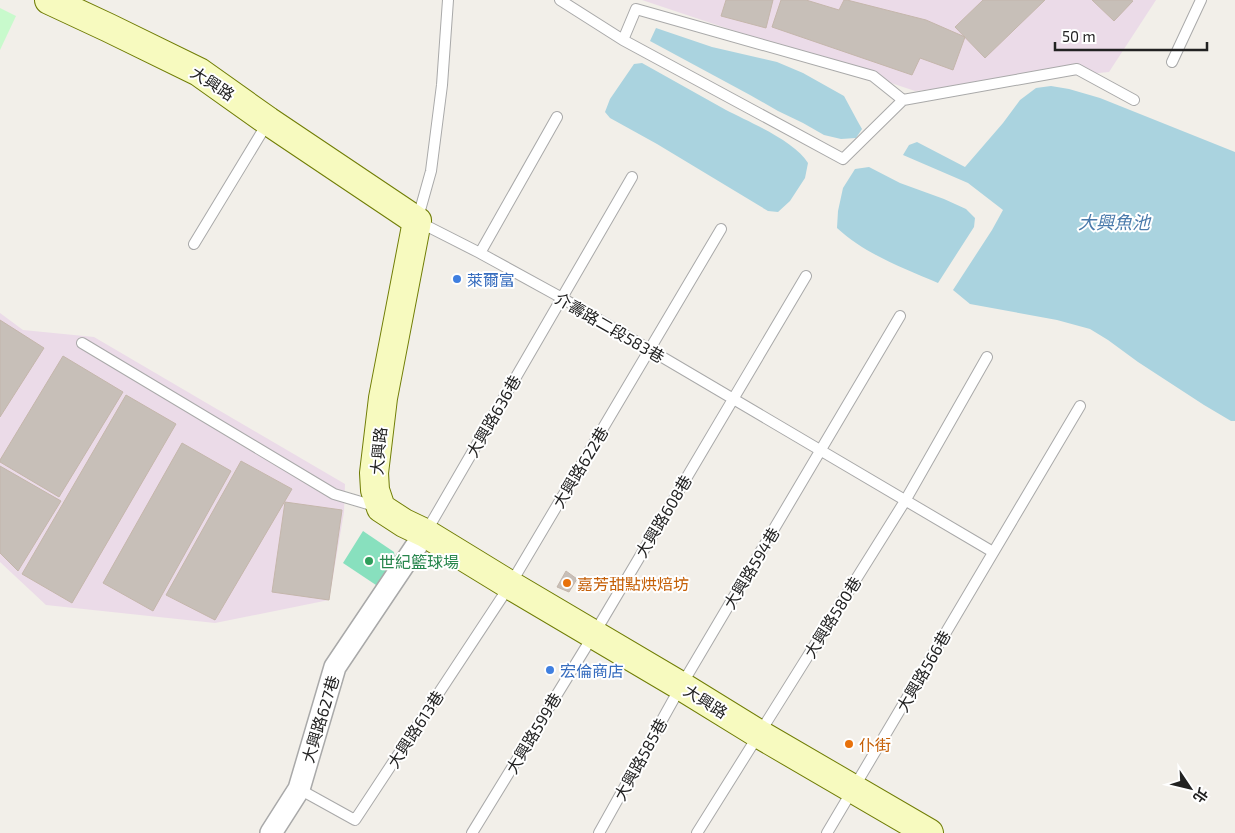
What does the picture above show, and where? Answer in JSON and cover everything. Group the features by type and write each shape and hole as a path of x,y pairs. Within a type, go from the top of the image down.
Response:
{"street":[{"name":"大興路","path":"49,0 200,72 268,121 416,221 383,398 375,464 375,490 382,508 404,523 425,533 929,833"},
{"name":"大興路627巷","path":"271,833 299,789 335,667 425,533"}],"lane":[{"path":"416,221 431,171 442,85 448,0"},
{"path":"560,0 623,40 843,159 903,100 1077,68 1134,100"},
{"path":"1172,62 1201,0"},
{"path":"623,40 636,9 873,76 903,100"},
{"path":"480,253 557,117"},
{"path":"194,244 268,121"},
{"name":"大興路636巷","path":"425,533 632,177"},
{"name":"介壽路二段583巷","path":"416,221 480,253 562,298 993,552"},
{"name":"大興路622巷","path":"510,585 721,229"},
{"name":"大興路608巷","path":"594,634 806,276"},
{"name":"大興路594巷","path":"681,686 900,316"},
{"path":"82,343 334,494 382,508"},
{"name":"大興路580巷","path":"697,833 905,500 987,357"},
{"name":"大興路566巷","path":"827,833 1080,406"},
{"name":"大興路613巷","path":"299,789 355,820 510,585"},
{"name":"大興路599巷","path":"472,833 594,634"},
{"name":"大興路585巷","path":"599,833 681,686"}],"shaded area":[{"path":"642,0 1156,0 1109,72 915,91"},
{"path":"0,313 23,330 94,337 345,484 344,512 329,600 215,623 46,605 0,562"}],"green space":[{"path":"0,8 16,16 0,50"},
{"name":"世紀籃球場","path":"363,531 394,552 395,559 379,587 343,563"}],"water":[{"path":"656,28 712,47 777,62 803,73 844,96 862,129 856,138 841,139 824,135 650,41"},
{"path":"642,63 771,133 802,155 808,163 805,178 790,201 778,212 768,211 610,118 605,112 610,99 634,64"},
{"name":"大興魚池","path":"1051,86 1100,98 1235,152 1235,421 1231,421 1204,405 1090,329 1057,320 970,304 953,290 1003,210 968,183 903,155 909,145 917,142 965,167 1020,100 1036,88"},
{"path":"869,167 900,183 966,209 975,218 974,227 938,283 872,253 837,228 838,211 843,188 855,169"}],"building":[{"path":"726,0 773,0 766,28 721,16"},
{"path":"781,0 806,0 839,10 844,0 847,0 926,20 965,37 953,70 920,58 912,75 772,27"},
{"path":"983,0 1045,0 985,58 955,27"},
{"path":"1092,0 1131,0 1133,1 1114,21"},
{"path":"0,320 44,348 0,417"},
{"path":"63,356 123,392 59,497 0,462 0,460"},
{"path":"126,395 176,424 72,603 22,574"},
{"path":"182,443 231,471 153,611 103,583"},
{"path":"241,461 292,489 215,620 166,595"},
{"path":"0,466 61,501 18,571 0,553"},
{"path":"285,502 342,510 329,600 272,592"},
{"name":"嘉芳甜點烘焙坊","path":"566,571 577,579 569,592 557,587"}],"place":[{"name":"萊爾富","path":"457,279"},
{"name":"世紀籃球場","path":"369,561"},
{"name":"嘉芳甜點烘焙坊","path":"567,583"},
{"name":"宏倫商店","path":"550,670"},
{"name":"仆街","path":"849,744"}]}
